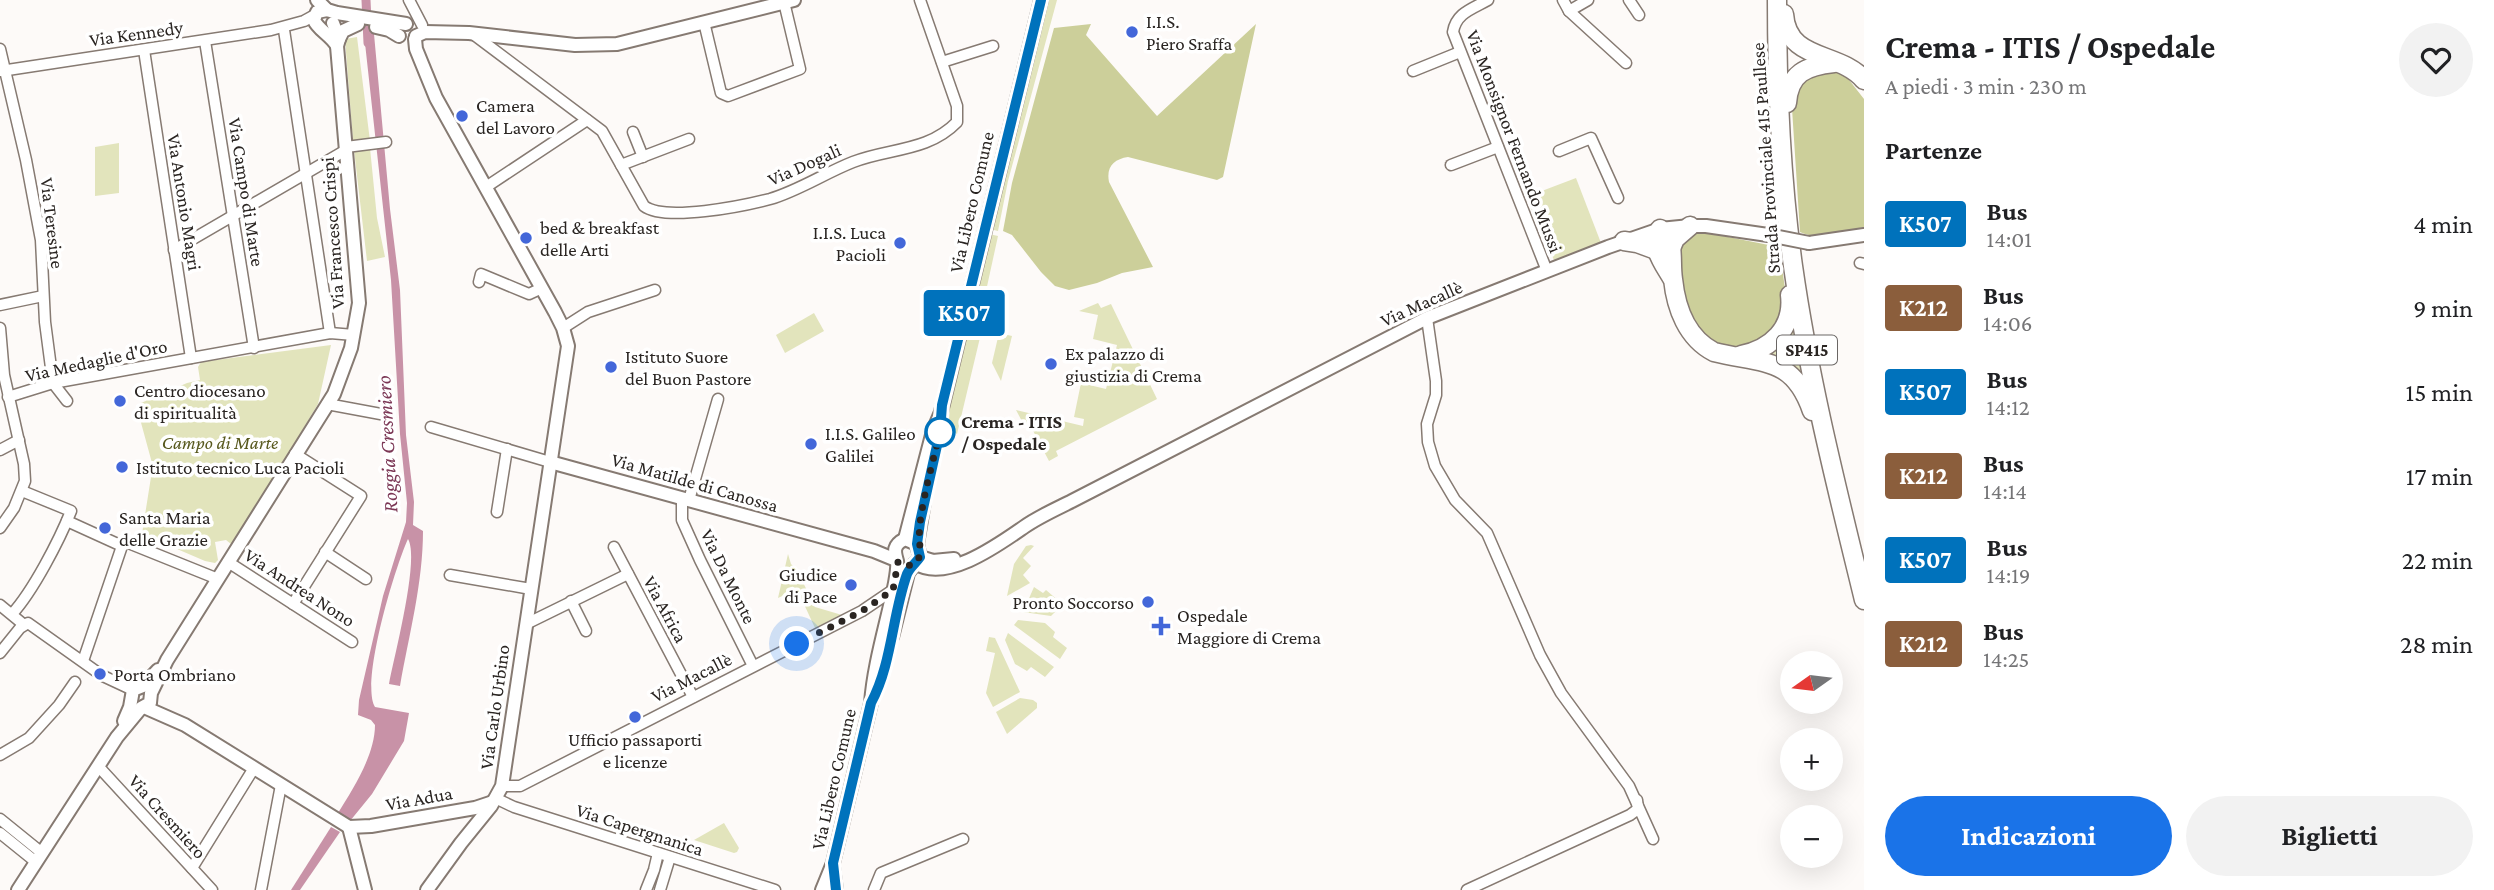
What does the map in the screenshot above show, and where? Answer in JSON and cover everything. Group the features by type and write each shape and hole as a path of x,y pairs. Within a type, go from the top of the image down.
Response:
{"highway":[{"path":"1778,3 1790,36 1807,51 1846,65 1864,80"},
{"name":"Strada Provinciale 415 Paullese","path":"1778,3 1785,196 1793,265 1806,345 1864,600"},
{"path":"1782,138 1788,88 1793,80 1815,65 1837,62"},
{"path":"1734,356 1765,347 1780,336 1787,325 1791,306 1783,222 1785,196"},
{"path":"1624,241 1664,248 1690,226"},
{"path":"1660,229 1655,237 1664,248 1681,314 1691,332 1707,348 1767,362 1777,366 1799,384 1813,412 1828,470 1840,502"}],"street":[{"path":"311,0 338,42"},
{"path":"317,0 324,19"},
{"path":"409,0 410,32"},
{"name":"Via Dogali","path":"471,34 602,131 644,206 651,211 687,214 771,199 856,161 912,148 950,129 957,122 958,114 920,0"},
{"name":"Via Libero Comune","path":"871,703 880,687 904,585 907,555 933,431 941,412 1041,0"},
{"path":"1563,0 1569,11 1626,63"},
{"path":"1569,11 1588,0"},
{"path":"1629,0 1639,15"},
{"path":"324,19 377,23 389,30 592,45 617,44 704,22 789,1 800,69 728,96 721,93 704,22"},
{"name":"Via Monsignor Fernando Mussi","path":"1481,2 1454,21 1453,32 1547,271"},
{"name":"Via Kennedy","path":"3,71 144,51 324,19"},
{"name":"Via Kennedy","path":"271,30 284,30 324,19"},
{"path":"338,42 343,31 357,21"},
{"path":"284,30 330,333"},
{"name":"Via Carlo Urbino","path":"410,32 436,98 542,288 563,328 568,346 497,796 428,890"},
{"name":"Via Campo di Marte","path":"205,41 254,348"},
{"name":"Via Francesco Crispi","path":"142,697 334,394 354,335 359,303 338,42"},
{"path":"942,62 992,46"},
{"name":"Via Teresine","path":"0,49 41,240 43,296 53,383"},
{"name":"Via Antonio Magri","path":"144,51 191,358"},
{"path":"1413,71 1460,52"},
{"path":"486,187 587,120"},
{"path":"633,132 643,157"},
{"path":"1559,150 1591,138 1618,198"},
{"path":"621,165 689,139"},
{"path":"174,250 234,218 346,149 386,142"},
{"path":"1451,165 1498,147"},
{"name":"Via Macallè","path":"907,555 936,570 955,566 1001,543 1024,527 1427,318 1624,241 1660,229 1690,226 1706,226 1809,243 1864,235"},
{"path":"479,282 481,274 529,293 542,288"},
{"path":"563,328 588,312 655,289"},
{"path":"0,305 43,296"},
{"path":"1427,318 1436,381 1436,395 1427,424 1428,442 1435,467 1455,500 1487,533 1540,655 1561,693 1637,800 1653,839"},
{"path":"0,328 2,376 19,440 25,481 14,508 0,528"},
{"name":"Via Medaglie d'Oro","path":"0,411 10,402 53,383 330,333 354,335"},
{"path":"53,383 67,401"},
{"path":"685,499 719,399"},
{"path":"327,404 386,415"},
{"name":"Via Matilde di Canossa","path":"431,427 874,551 907,555"},
{"path":"0,450 19,440"},
{"path":"497,512 507,449"},
{"path":"293,604 361,496 295,454"},
{"path":"22,491 122,546"},
{"name":"Via Da Monte","path":"685,499 682,520 753,666"},
{"path":"12,614 20,605 69,516"},
{"path":"83,661 122,546 129,542 218,579"},
{"name":"Via Africa","path":"614,547 693,697"},
{"path":"325,552 366,579"},
{"name":"Via Libero Comune","path":"822,890 833,863 871,703 872,685 893,590 907,555"},
{"name":"Via Andrea Nono","path":"228,562 352,642"},
{"name":"Via Africa","path":"526,624 628,574"},
{"path":"450,575 531,589"},
{"name":"Via Macallè","path":"497,796 862,611 893,590"},
{"path":"571,601 586,631"},
{"path":"0,605 22,626"},
{"path":"0,653 22,626 28,623 33,625 100,674 142,697 349,827 365,890"},
{"path":"0,755 29,738 59,705 75,682"},
{"path":"18,890 117,737 130,707 142,697"},
{"name":"Via Cresmiero","path":"98,766 212,890"},
{"path":"192,868 254,768"},
{"path":"261,890 281,785"},
{"name":"Via Adua","path":"349,827 371,826 464,810 497,796"},
{"name":"Via Capergnanica","path":"497,796 514,807 775,890"},
{"path":"1467,890 1630,815 1638,809 1637,800"},
{"path":"464,810 471,815 472,831"},
{"path":"0,819 39,857"},
{"path":"355,847 360,834 371,826"},
{"path":"0,833 39,857"},
{"path":"874,890 881,873 963,839"},
{"path":"646,890 658,853"},
{"path":"660,890 670,857"},
{"name":"Via Libero Comune","path":"833,863 836,890"}],"green space":[{"path":"1049,0 1057,0 1008,181 998,231 990,229"},
{"path":"1091,24 1086,35 1157,116 1256,24 1223,177 1217,180 1128,157 1115,162 1110,168 1109,182 1153,267 1122,273 1069,290 1055,286 1012,235 1003,231 1012,183 1054,28"},
{"path":"357,37 370,141 353,142 345,39"},
{"path":"1831,70 1846,76 1864,99 1864,227 1815,236 1800,232 1791,93 1801,77"},
{"path":"119,143 119,193 95,196 95,147"},
{"path":"370,148 377,218 385,257 367,261 354,150"},
{"path":"1576,178 1601,243 1554,260 1526,197"},
{"path":"989,234 998,236 981,314 983,325 957,434 949,428 946,420 948,404"},
{"path":"1694,234 1713,234 1779,247 1787,302 1783,322 1763,342 1734,350 1717,346 1707,340 1687,313 1676,256 1683,239"},
{"path":"1098,303 1101,308 1111,304 1157,399 1056,451 1058,456 1049,461 1029,423 1024,425 1016,410 1083,426 1084,419 1074,417 1081,383 1106,389 1117,345 1093,339 1098,315 1079,311"},
{"path":"814,313 824,331 785,353 776,335"},
{"path":"1793,322 1806,378 1764,353"},
{"path":"999,333 1012,336 1001,381 992,363"},
{"name":"Campo di Marte","path":"331,345 318,404 238,538 231,544 226,540 215,542 218,560 215,563 142,534 151,477 159,477 161,469 157,463 152,463 140,419 145,417 141,403 200,380 198,367 201,362"},
{"path":"1026,546 1034,546 1023,558 1031,566 1023,575 1030,583 1007,596 1014,564"},
{"path":"788,554 815,607 842,615 815,628 797,589 778,598"},
{"path":"1034,587 1043,593 1046,590 1060,602 1057,604 1059,608 1051,616 1023,612"},
{"path":"1018,620 1045,623 1055,632 1053,637 1067,648 1060,659 1014,625"},
{"path":"1008,633 1054,667 1045,677 1031,667 1027,671 1015,664 1005,640"},
{"path":"989,637 995,638 1020,692 993,707 986,693 995,653 986,651"},
{"path":"1020,698 1033,700 1037,703 1037,708 1007,734 996,712"},
{"path":"724,823 739,848 737,852 694,840"}],"shaded area":[{"name":"Roggia Cresmiero","path":"364,34 374,34 400,290 406,435 414,502 413,525 423,531 418,589 400,686 389,684 409,587 411,550 408,539 381,624 372,675 375,707 409,713 404,741 372,794 350,821 338,813 362,771 374,736 375,725 371,720 358,715 359,700 383,596 406,522 407,503 391,280"},
{"path":"331,827 340,832 300,890 291,890"}],"waterway":[{"name":"Roggia Cresmiero","path":"366,0 368,43"}],"bus line":[{"name":"K507","path":"836,890 833,863 871,703 880,687 904,585 912,565 921,553 917,544 920,522 940,432 942,405 1041,0"}],"place":[{"name":"I.I.S. Piero Sraffa","path":"1132,32"},
{"name":"Camera del Lavoro","path":"462,116"},
{"name":"bed & breakfast delle Arti","path":"526,238"},
{"name":"I.I.S. Luca Pacioli","path":"900,243"},
{"name":"Ex palazzo di giustizia di Crema","path":"1051,364"},
{"name":"Istituto Suore del Buon Pastore","path":"611,367"},
{"name":"Centro diocesano di spiritualità","path":"120,401"},
{"name":"Crema - ITIS / Ospedale","path":"940,432"},
{"name":"I.I.S. Galileo Galilei","path":"811,444"},
{"name":"Istituto tecnico Luca Pacioli","path":"122,467"},
{"name":"Santa Maria delle Grazie","path":"105,528"},
{"name":"Giudice di Pace","path":"851,585"},
{"name":"Pronto Soccorso","path":"1148,602"},
{"name":"Ospedale Maggiore di Crema","path":"1161,626"},
{"name":"Porta Ombriano","path":"100,674"},
{"name":"Ufficio passaporti e licenze","path":"635,717"}],"route":[{"path":"797,644 862,611 893,590 898,562 908,566 918,560 921,553 917,544 920,522 940,432"}]}
